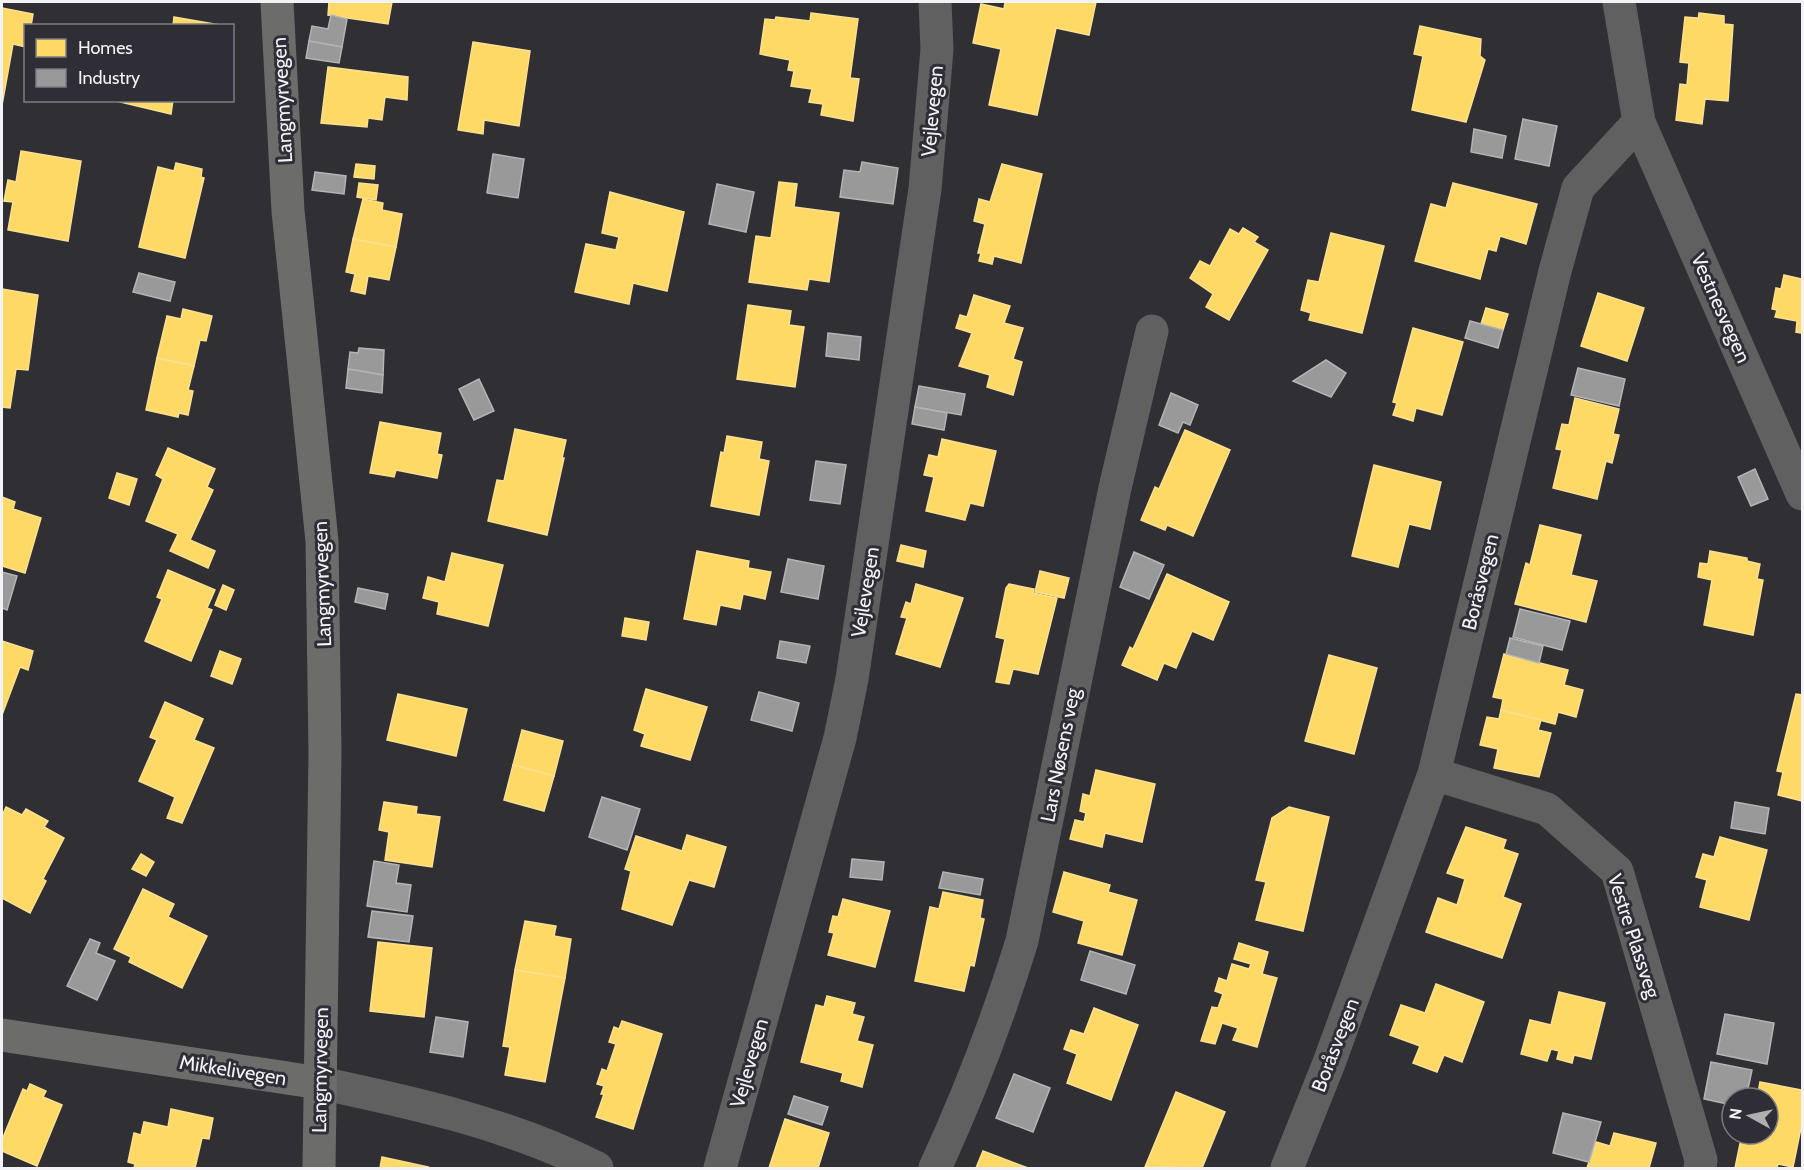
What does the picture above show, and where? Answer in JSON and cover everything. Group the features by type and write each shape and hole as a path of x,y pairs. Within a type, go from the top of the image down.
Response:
{"main road":[{"name":"Langmyrvegen","path":"277,2 288,211 322,541 325,753 319,1168"},
{"name":"Mikkelivegen","path":"2,1035 320,1083"}],"street":[{"name":"Vejlevegen","path":"720,1168 840,738 852,679 925,189 938,50 934,2"},
{"path":"1619,2 1639,122"},
{"name":"Vestnesvegen","path":"1639,122 1803,494"},
{"name":"Boråsvegen","path":"1287,1168 1329,1063 1434,774 1555,271 1578,188 1639,122"},
{"name":"Lars Nøsens veg","path":"934,1168 974,1082 1004,1003 1022,940 1114,488 1152,331"},
{"name":"Vestre Plassveg","path":"1434,774 1547,809 1617,872 1701,1160 1700,1168"},
{"name":"Mikkelivegen","path":"320,1083 406,1101 510,1131 597,1168"}],"building: Homes":[{"path":"329,2 392,2 388,24 328,15"},
{"path":"1005,2 1096,2 1089,35 1056,28 1037,115 989,105 1001,49 973,43 981,4 1004,9"},
{"path":"2,8 33,14 31,24 24,24 24,47 13,44 2,105"},
{"path":"811,13 858,19 850,78 859,79 853,121 821,115 823,104 809,102 812,89 791,86 794,71 788,70 790,60 760,54 765,19 775,20 776,17 810,21"},
{"path":"1699,13 1724,16 1724,24 1733,25 1728,101 1705,99 1702,124 1676,120 1680,84 1687,85 1689,63 1680,62 1685,17 1697,18 1698,21"},
{"path":"174,17 214,24 173,24"},
{"path":"1420,26 1481,39 1480,56 1485,60 1466,122 1412,110 1423,56 1414,54"},
{"path":"473,42 530,51 519,126 484,120 483,134 458,130"},
{"path":"328,67 408,77 407,100 385,97 382,120 368,118 367,127 321,123"},
{"path":"120,102 173,102 171,114"},
{"path":"21,151 81,161 68,241 8,230 13,202 4,201 8,180 16,182"},
{"path":"176,163 202,169 201,177 204,178 185,258 139,247 158,167 174,171"},
{"path":"356,164 375,166 374,179 354,177"},
{"path":"1002,164 1042,174 1021,263 994,256 992,264 979,261 981,253 978,253 985,224 974,221 979,199 990,202"},
{"path":"779,182 797,184 794,207 839,213 829,282 809,279 807,290 749,282 756,236 771,238"},
{"path":"359,183 378,185 376,200 357,197"},
{"path":"1453,183 1537,204 1526,244 1500,236 1496,251 1488,249 1480,279 1415,261 1431,204 1446,208"},
{"path":"610,192 684,212 667,291 633,283 629,304 575,292 586,244 616,250 619,237 602,233"},
{"path":"363,199 383,203 382,210 402,214 396,247 353,239"},
{"path":"1243,228 1258,237 1254,242 1268,250 1229,320 1206,307 1213,294 1190,278 1200,261 1210,266 1230,229 1239,234"},
{"path":"1331,233 1384,246 1362,333 1309,320 1311,313 1301,310 1308,280 1319,282"},
{"path":"353,239 396,247 389,280 368,276 365,294 351,291 355,274 346,272"},
{"path":"1784,275 1802,279 1802,333 1796,332 1797,321 1775,317 1777,310 1772,309 1776,288 1781,289"},
{"path":"2,289 38,295 28,370 16,369 10,408 2,407"},
{"path":"1598,293 1644,308 1627,361 1581,346"},
{"path":"974,295 1010,306 1004,323 1023,328 1013,359 1022,362 1013,395 987,387 990,375 959,366 972,333 956,328 960,315 967,317"},
{"path":"748,305 791,311 789,325 804,327 795,387 737,379"},
{"path":"1486,308 1508,314 1503,330 1481,324"},
{"path":"183,309 212,316 206,341 200,340 194,366 157,358 167,316 181,319"},
{"path":"1413,328 1463,342 1442,415 1416,408 1413,421 1393,415 1397,403 1393,402"},
{"path":"157,358 194,366 188,390 193,391 188,415 179,413 178,417 146,410"},
{"path":"1575,398 1619,409 1613,434 1619,435 1612,463 1606,461 1597,499 1553,488 1562,450 1556,449 1562,424 1569,425"},
{"path":"380,422 441,433 437,454 442,455 437,478 396,470 394,477 370,473"},
{"path":"515,429 566,440 547,535 488,521 497,480 504,481"},
{"path":"1185,430 1230,450 1193,536 1167,525 1165,530 1141,520 1155,487 1159,489"},
{"path":"727,436 762,442 759,459 769,461 759,515 711,506 721,452 724,453"},
{"path":"942,439 996,451 983,506 970,503 965,520 926,511 934,477 924,475 929,455 938,457"},
{"path":"168,448 215,469 207,487 213,490 190,540 215,551 208,568 170,551 178,534 146,521 163,479 156,475"},
{"path":"1374,465 1441,482 1430,529 1409,524 1398,567 1352,556"},
{"path":"117,473 137,479 129,505 109,498"},
{"path":"2,497 15,502 13,509 41,518 25,573 2,566"},
{"path":"1540,525 1581,535 1571,575 1597,581 1586,622 1515,604 1526,563 1530,565"},
{"path":"901,545 926,551 923,567 897,561"},
{"path":"697,551 749,561 748,568 771,572 765,599 743,594 740,609 720,605 716,625 684,619"},
{"path":"1710,551 1747,558 1747,561 1760,564 1757,579 1763,580 1753,635 1704,625 1712,580 1698,577 1700,563 1708,564"},
{"path":"452,553 503,565 488,626 437,614 439,602 423,598 428,577 445,582"},
{"path":"168,570 215,590 207,608 212,610 191,661 145,641 162,599 157,597"},
{"path":"1040,571 1069,578 1064,598 1035,592"},
{"path":"1167,574 1229,602 1213,640 1192,631 1176,668 1164,663 1157,680 1122,665 1130,647 1133,649"},
{"path":"916,584 963,598 940,667 896,654 907,618 901,617 906,602 911,604"},
{"path":"1009,584 1034,589 1033,593 1057,598 1038,674 1013,669 1009,684 996,682 1005,639 996,637 1006,588"},
{"path":"223,585 234,590 226,610 215,605"},
{"path":"625,618 649,622 646,640 622,636"},
{"path":"2,641 33,651 28,670 20,667 2,715"},
{"path":"220,651 241,659 232,684 211,676"},
{"path":"1504,654 1568,670 1564,685 1583,690 1576,717 1558,712 1555,724 1501,710 1503,699 1493,697"},
{"path":"1329,655 1377,668 1354,754 1305,741"},
{"path":"646,689 707,707 690,760 641,746 645,734 634,730"},
{"path":"398,694 467,709 456,756 387,740"},
{"path":"1796,694 1802,695 1802,801 1778,795 1783,772 1777,771"},
{"path":"165,702 203,719 194,740 214,748 182,823 167,818 175,797 139,781 157,740 150,737"},
{"path":"1501,710 1541,720 1538,730 1551,733 1539,777 1494,768 1498,749 1480,745 1487,717 1499,719"},
{"path":"522,730 563,741 554,776 513,765"},
{"path":"513,765 554,776 544,811 504,800"},
{"path":"1096,770 1155,784 1142,842 1105,833 1102,847 1070,839 1075,820 1084,822 1086,813 1080,811 1083,794 1090,796"},
{"path":"384,802 417,807 416,814 440,817 432,867 385,860 389,832 379,830"},
{"path":"6,807 22,815 26,809 48,821 44,827 64,838 43,879 46,881 30,913 2,898 2,816"},
{"path":"1289,807 1329,817 1303,931 1256,920 1266,882 1256,880 1272,818"},
{"path":"1466,827 1506,840 1503,849 1518,854 1503,897 1521,904 1502,958 1426,932 1438,898 1457,905 1465,879 1447,873"},
{"path":"687,835 726,847 714,887 689,880 672,925 622,909 631,871 625,869 636,836 682,851"},
{"path":"1720,837 1767,850 1749,920 1700,907 1707,880 1696,877 1703,854 1714,857"},
{"path":"141,854 154,862 146,876 132,869"},
{"path":"1064,872 1110,885 1108,892 1137,900 1122,955 1078,943 1084,921 1053,912"},
{"path":"143,889 174,904 168,917 207,936 182,988 129,962 131,957 114,949"},
{"path":"943,892 983,900 980,918 984,919 974,966 970,965 964,991 915,981 930,907 939,909"},
{"path":"843,899 890,911 875,967 828,955 834,933 829,932 833,916 838,917"},
{"path":"525,921 556,926 554,936 571,939 565,978 515,970"},
{"path":"378,942 432,948 424,1017 370,1011"},
{"path":"1239,943 1268,952 1262,974 1277,978 1257,1047 1233,1040 1238,1028 1222,1023 1215,1044 1201,1041 1212,1007 1218,1008 1223,994 1215,991 1219,978 1227,981 1232,964 1249,969 1251,964 1234,959"},
{"path":"515,970 565,978 545,1082 505,1075 510,1047 503,1046"},
{"path":"1436,984 1484,1002 1462,1062 1444,1055 1437,1072 1413,1063 1420,1046 1390,1035 1401,1005 1425,1013"},
{"path":"1559,992 1605,1003 1591,1059 1574,1055 1572,1063 1557,1059 1559,1051 1551,1049 1547,1061 1521,1054 1530,1020 1551,1025"},
{"path":"827,996 855,1003 852,1014 864,1017 857,1041 873,1045 862,1087 841,1081 843,1073 801,1062 816,1005 824,1007"},
{"path":"1094,1008 1138,1025 1111,1100 1067,1083 1077,1054 1064,1049 1071,1030 1084,1034"},
{"path":"622,1021 662,1034 633,1129 596,1117 604,1094 601,1094 604,1086 597,1084 602,1069 607,1071 616,1044 609,1042 614,1027 619,1029"},
{"path":"1760,1082 1802,1090 1802,1123 1793,1167 1778,1164 1777,1168 1735,1168 1740,1146 1780,1146 1780,1086 1759,1086"},
{"path":"30,1084 46,1091 43,1097 62,1105 37,1166 2,1151 2,1140 23,1089 27,1091"},
{"path":"1176,1092 1225,1112 1202,1168 1145,1167"},
{"path":"171,1109 213,1118 209,1139 202,1138 195,1168 134,1168 135,1164 128,1162 134,1133 141,1135 144,1122 168,1127"},
{"path":"785,1119 829,1133 818,1168 769,1168"},
{"path":"1614,1133 1656,1143 1649,1168 1587,1168 1596,1142 1610,1146"},
{"path":"983,1151 1028,1168 976,1168"},
{"path":"382,1157 428,1167 380,1168"}],"building: Industry":[{"path":"331,15 347,19 342,47 309,41 312,26 328,29"},
{"path":"309,41 342,47 339,63 306,58"},
{"path":"1523,119 1557,126 1549,166 1515,159"},
{"path":"1474,129 1506,136 1502,158 1471,152"},
{"path":"493,154 524,159 518,198 487,193"},
{"path":"862,162 898,168 893,204 840,197 844,170 860,172"},
{"path":"315,172 346,176 344,194 312,190"},
{"path":"717,184 754,192 746,232 709,224"},
{"path":"139,273 175,282 170,301 133,292"},
{"path":"1470,321 1503,330 1498,348 1465,338"},
{"path":"828,333 861,337 859,360 826,356"},
{"path":"359,348 384,350 383,375 348,369 350,352 358,353"},
{"path":"1326,360 1346,373 1331,397 1293,381"},
{"path":"1578,368 1625,379 1619,406 1571,395"},
{"path":"348,369 383,375 382,393 346,388"},
{"path":"479,379 494,411 474,420 459,389"},
{"path":"919,386 965,394 961,415 915,407"},
{"path":"1171,393 1198,405 1190,425 1183,422 1178,433 1159,425"},
{"path":"915,407 947,413 944,430 912,424"},
{"path":"816,461 846,465 840,504 810,500"},
{"path":"1755,469 1768,499 1751,506 1738,477"},
{"path":"1134,552 1164,565 1149,599 1120,587"},
{"path":"788,559 824,566 818,599 781,592"},
{"path":"2,572 17,576 7,610 2,608"},
{"path":"358,588 388,594 385,609 355,602"},
{"path":"1520,609 1570,621 1562,650 1513,637"},
{"path":"1510,638 1543,646 1539,663 1506,654"},
{"path":"780,641 810,646 806,663 777,658"},
{"path":"759,692 799,703 792,731 751,720"},
{"path":"602,797 640,809 627,850 589,837"},
{"path":"1735,802 1769,808 1765,834 1731,828"},
{"path":"852,859 884,862 882,880 850,877"},
{"path":"374,861 399,865 396,883 411,885 407,912 367,906"},
{"path":"943,872 983,879 980,895 939,888"},
{"path":"372,911 413,916 409,942 368,937"},
{"path":"90,939 100,943 96,953 115,961 97,1000 67,986"},
{"path":"1090,951 1135,965 1126,994 1081,980"},
{"path":"1725,1014 1774,1023 1767,1064 1717,1054"},
{"path":"436,1017 468,1022 463,1057 430,1052"},
{"path":"1711,1062 1752,1070 1749,1086 1720,1086 1720,1102 1704,1099"},
{"path":"1014,1074 1050,1088 1033,1132 996,1118"},
{"path":"794,1096 828,1107 822,1125 788,1114"},
{"path":"1563,1113 1601,1122 1589,1162 1553,1153"}]}
